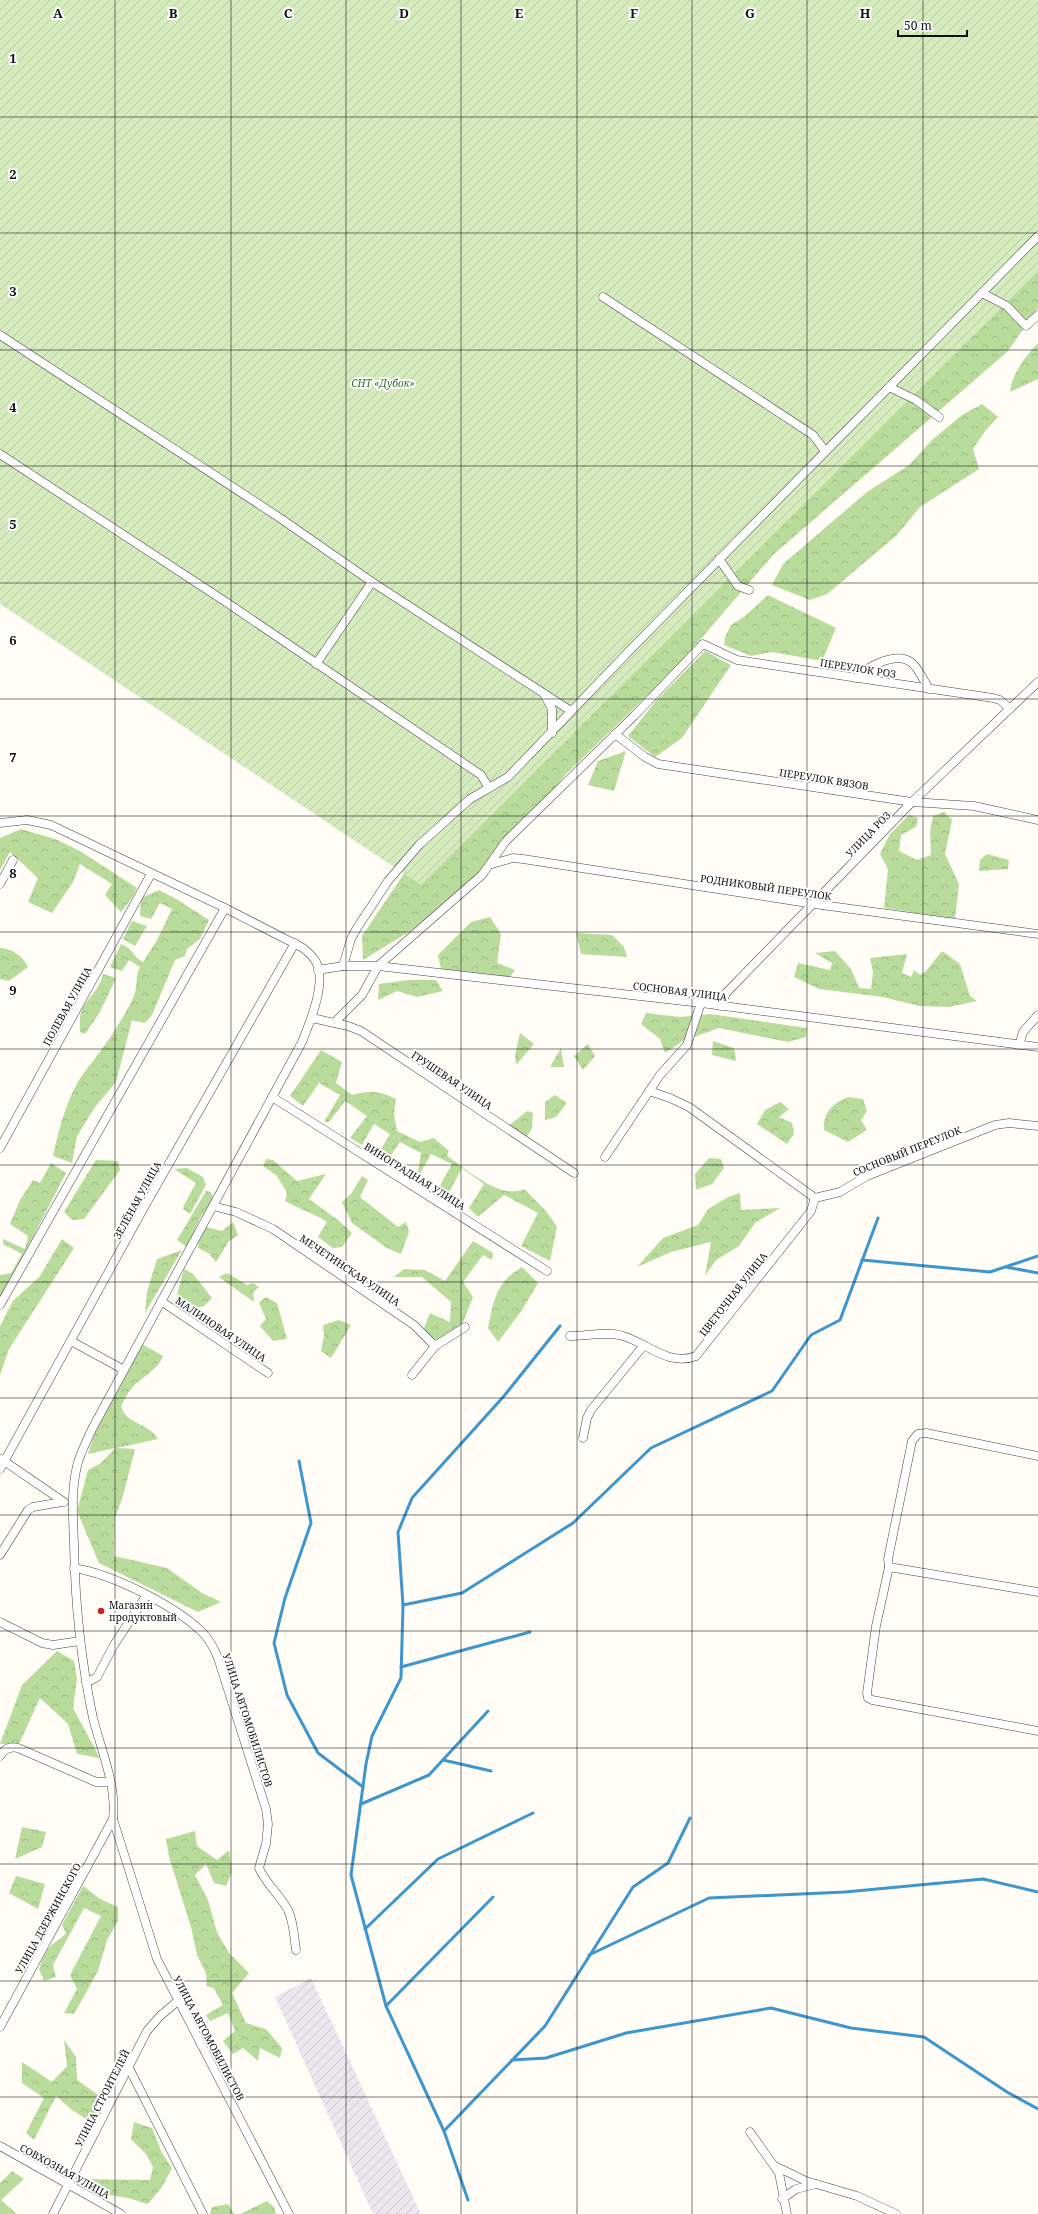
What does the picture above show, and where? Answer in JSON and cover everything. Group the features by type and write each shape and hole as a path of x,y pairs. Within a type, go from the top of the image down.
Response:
{"street":[{"path":"343,966 351,939 357,928 403,862 450,816 470,799 503,782 719,559 1038,236"},
{"path":"982,293 1006,306 1026,326 1038,315"},
{"path":"603,297 813,435 825,451"},
{"path":"0,335 280,518 372,582 571,711"},
{"path":"889,387 916,400 939,417"},
{"path":"0,454 194,580 481,775 489,788"},
{"path":"719,559 729,576 738,586 749,590"},
{"path":"316,664 372,582"},
{"name":"ПЕРЕУЛОК РОЗ","path":"615,734 703,644 737,660 993,698 1000,700 1010,709"},
{"path":"856,678 869,668 897,658 912,663 929,689"},
{"name":"УЛИЦА РОЗ","path":"721,1006 726,993 912,802 1038,682"},
{"path":"543,692 552,709 552,733"},
{"path":"335,1022 362,995 378,966 482,875 492,864 506,841 615,734"},
{"name":"ПЕРЕУЛОК ВЯЗОВ","path":"615,734 658,764 912,802 974,806 1038,820"},
{"path":"0,824 27,820 52,825 295,943 312,956 318,970 319,979 312,1018 302,1042 124,1370 84,1447 77,1465 73,1503 74,1568 80,1641 86,1684 110,1782 113,1801 113,1819"},
{"name":"РОДНИКОВЫЙ ПЕРЕУЛОК","path":"492,864 513,858 522,859 814,904 1038,934"},
{"path":"0,884 13,860"},
{"name":"ПОЛЕВАЯ УЛИЦА","path":"0,1148 151,874"},
{"path":"0,1304 225,908"},
{"name":"ЗЕЛЁНАЯ УЛИЦА","path":"0,1469 2,1460 295,943"},
{"name":"СОСНОВАЯ УЛИЦА","path":"318,970 343,966 378,966 701,1003 1038,1047"},
{"path":"605,1157 667,1066 687,1045 701,1003"},
{"path":"1019,1045 1023,1032 1038,1015"},
{"name":"ГРУШЕВАЯ УЛИЦА","path":"312,1018 335,1022 361,1031 574,1173"},
{"path":"649,1091 670,1098 689,1107 815,1198"},
{"name":"ВИНОГРАДНАЯ УЛИЦА","path":"272,1097 547,1271"},
{"name":"СОСНОВЫЙ ПЕРЕУЛОК","path":"815,1198 840,1192 867,1176 995,1126 1009,1123 1038,1126"},
{"name":"ЦВЕТОЧНАЯ УЛИЦА","path":"570,1336 622,1335 672,1358 688,1359 696,1356 811,1211 815,1198"},
{"name":"МЕЧЕТИНСКАЯ УЛИЦА","path":"213,1206 236,1212 273,1229 414,1325 435,1346"},
{"name":"МАЛИНОВАЯ УЛИЦА","path":"161,1301 268,1373"},
{"path":"412,1375 435,1346 465,1327"},
{"path":"70,1341 124,1370"},
{"path":"583,1438 587,1418 592,1410 644,1345"},
{"path":"1038,1456 926,1433 918,1434 912,1441 888,1559 889,1567 876,1626 866,1693 868,1698 1038,1731"},
{"path":"2,1460 62,1502"},
{"path":"0,1555 28,1510 33,1507 62,1502 73,1503"},
{"path":"889,1567 1038,1592"},
{"name":"УЛИЦА АВТОМОБИЛИСТОВ","path":"74,1568 102,1574 146,1596 182,1616 202,1632 212,1644 218,1658 266,1809 268,1824 266,1844 259,1868 266,1882 287,1908 292,1922 296,1950"},
{"path":"86,1684 97,1677 114,1645 146,1596"},
{"path":"0,1622 42,1643 53,1645 80,1641"},
{"path":"0,1756 11,1747 18,1748 96,1782 110,1782"},
{"name":"УЛИЦА АВТОМОБИЛИСТОВ","path":"113,1819 152,1945 289,2214"},
{"name":"УЛИЦА ДЗЕРЖИНСКОГО","path":"0,2026 113,1819"},
{"name":"УЛИЦА СТРОИТЕЛЕЙ","path":"53,2214 147,2031 160,2016 179,2000"},
{"path":"129,2068 203,2214"},
{"path":"750,2132 775,2166 781,2180 782,2199 786,2214"},
{"name":"СОВХОЗНАЯ УЛИЦА","path":"0,2146 121,2214"},
{"path":"775,2166 816,2184 857,2196 896,2214"},
{"path":"782,2199 796,2189 816,2184"}],"shaded area":[{"path":"311,1978 421,2214 373,2214 275,1997"}],"green space":[{"name":"СНТ «Дубок»","path":"0,0 1038,0 1038,271 421,885 0,604"},
{"path":"1038,251 1038,308 1007,352 774,554 674,670 566,774 462,899 363,960 362,936 407,869"},
{"path":"1038,343 1038,379 1010,392 1016,372"},
{"path":"982,404 998,417 986,430 973,449 979,469 920,507 897,535 827,594 810,600 772,585 783,564 867,492 909,465 932,440 962,415"},
{"path":"768,595 836,628 822,661 772,652 751,656 724,645 725,637 731,625 745,616"},
{"path":"705,651 731,665 682,738 655,757 628,736 655,702"},
{"path":"626,751 614,791 588,785 598,761"},
{"path":"944,812 952,820 945,854 959,884 955,919 884,908 888,869 880,854 890,834 909,815 918,818 916,827 901,835 899,851 917,860 931,855 930,832 933,816"},
{"path":"21,829 55,839 80,851 137,888 130,901 121,912 105,895 112,884 80,864 73,882 52,913 28,902 38,878 10,852 0,870 0,838"},
{"path":"987,854 1009,860 1008,869 979,871 980,860"},
{"path":"159,890 178,900 209,920 200,939 187,949 185,956 175,960 152,1015 145,1023 132,1020 116,1082 95,1107 77,1136 72,1163 53,1156 64,1113 77,1083 112,1034 131,1002 134,996 140,967 129,960 122,971 110,967 121,944 129,948 137,958 143,962 157,940 172,909 160,903 151,919 140,916 141,898"},
{"path":"490,917 501,934 497,963 515,970 507,981 442,974 438,955 471,922"},
{"path":"132,921 147,926 135,946 123,939"},
{"path":"576,933 612,935 624,947 627,957 581,954"},
{"path":"0,948 8,949 16,953 23,959 28,967 9,981 0,979"},
{"path":"835,951 851,969 859,988 871,989 873,972 870,958 907,954 902,973 911,977 914,970 920,975 926,971 942,951 960,964 970,996 977,1001 949,1007 919,1006 883,997 819,989 794,977 798,963 830,970 832,963 815,953"},
{"path":"103,974 116,978 100,1012 85,1034 80,1032 81,1011 99,985"},
{"path":"408,980 436,980 443,991 417,997 397,991 378,1000 379,984"},
{"path":"646,1013 680,1017 710,1014 807,1028 806,1037 788,1042 719,1028 683,1041 665,1053 660,1039 641,1024"},
{"path":"520,1033 534,1044 516,1065 515,1056"},
{"path":"713,1041 734,1048 736,1061 712,1055"},
{"path":"588,1044 595,1056 583,1070 574,1056"},
{"path":"561,1048 564,1067 550,1067"},
{"path":"321,1050 342,1062 336,1083 352,1095 364,1092 375,1092 385,1094 396,1099 394,1114 397,1131 420,1142 434,1138 449,1151 447,1156 484,1182 494,1187 514,1191 524,1189 546,1211 557,1227 550,1261 521,1246 538,1213 504,1195 478,1217 469,1208 484,1184 462,1168 446,1198 437,1191 452,1164 431,1154 417,1179 421,1153 400,1142 385,1164 378,1154 390,1134 374,1124 362,1145 350,1138 367,1116 345,1101 329,1122 324,1122 340,1095 319,1083 303,1106 290,1096"},
{"path":"555,1095 567,1103 556,1117 545,1120 545,1102"},
{"path":"848,1097 863,1099 867,1111 861,1120 867,1130 848,1142 824,1130 824,1124 827,1113 830,1109 838,1102"},
{"path":"780,1102 789,1109 779,1117 792,1123 794,1134 787,1144 757,1124 765,1110"},
{"path":"527,1111 533,1113 532,1128 525,1140 506,1128"},
{"path":"709,1158 721,1159 724,1168 712,1184 696,1190 695,1174"},
{"path":"266,1159 273,1160 297,1181 326,1174 309,1199 338,1220 352,1233 342,1247 333,1248 318,1237 327,1222 285,1201 287,1192 276,1175 263,1166"},
{"path":"96,1160 118,1161 120,1170 84,1219 72,1220 64,1212"},
{"path":"51,1163 66,1173 0,1301 0,1275 11,1273 22,1254 3,1244 3,1239 25,1249 28,1236 10,1224 20,1200 33,1180 40,1183"},
{"path":"187,1168 203,1177 206,1185 190,1214 183,1209 196,1183 174,1169"},
{"path":"362,1176 368,1180 360,1197 398,1227 406,1222 409,1232 401,1254 387,1248 352,1223 342,1202 351,1194"},
{"path":"206,1191 211,1192 213,1198 199,1220 187,1247 177,1240"},
{"path":"740,1193 741,1210 780,1208 755,1223 739,1246 716,1260 705,1276 711,1242 671,1252 637,1267 663,1238 698,1225 708,1209 728,1197"},
{"path":"233,1222 238,1235 229,1241 216,1262 208,1253 198,1248 199,1239 206,1227 222,1231"},
{"path":"62,1239 74,1248 9,1349 0,1375 0,1326 13,1301 40,1276"},
{"path":"473,1241 493,1253 492,1260 483,1255 463,1282 473,1297 460,1330 442,1342 422,1333 430,1313 450,1322 451,1302 422,1277 394,1277 404,1269 425,1270 445,1281"},
{"path":"182,1250 145,1313 147,1292 157,1259"},
{"path":"522,1267 538,1283 522,1310 498,1342 488,1328 492,1308 501,1286 513,1273"},
{"path":"184,1269 193,1274 212,1298 204,1306 191,1310 189,1315 174,1306"},
{"path":"227,1273 247,1285 253,1283 259,1287 253,1292 254,1302 219,1277"},
{"path":"266,1297 277,1303 287,1339 273,1341 260,1326 266,1319 259,1303"},
{"path":"339,1320 351,1325 331,1358 321,1351 324,1336 323,1325"},
{"path":"142,1344 163,1356 157,1366 131,1389 121,1406 127,1417 149,1429 158,1439 117,1448 135,1449 123,1496 115,1518 114,1556 167,1568 202,1593 221,1602 198,1612 99,1563 77,1511 88,1470 101,1463 115,1448 88,1454 96,1429"},
{"path":"57,1651 74,1661 77,1679 73,1708 100,1758 77,1754 68,1724 40,1698 19,1744 0,1744 22,1685"},
{"path":"22,1827 46,1832 42,1847 15,1859"},
{"path":"195,1831 197,1846 217,1860 229,1850 232,1872 226,1886 214,1883 206,1864 195,1875 208,1900 217,1932 229,1953 249,1973 232,1993 246,2023 266,2029 282,2048 280,2058 260,2048 258,2061 243,2048 233,2054 223,2041 235,2031 228,2013 210,2021 206,2015 223,2005 214,1988 207,1986 206,1973 197,1955 191,1927 169,1857 166,1839"},
{"path":"16,1876 45,1884 38,1909 9,1893"},
{"path":"83,1886 100,1899 118,1907 118,1921 107,1940 98,1971 74,2014 64,2013 77,1989 70,1975 101,1916 84,1908 53,1965 56,1977 44,1981 39,1969 43,1958 51,1945 66,1933 62,1925"},
{"path":"64,2040 76,2057 77,2080 104,2099 100,2113 88,2120 72,2110 56,2096 34,2140 26,2133 44,2098 22,2083 22,2062 52,2082 67,2066"},
{"path":"134,2122 152,2128 162,2153 172,2168 162,2187 148,2204 128,2198 78,2190 76,2179 150,2180 153,2167 146,2154 131,2139"},
{"path":"12,2171 24,2179 1,2200 17,2214 0,2214 0,2183"},
{"path":"267,2201 274,2207 276,2214 240,2214"},
{"path":"228,2204 234,2214 210,2214 212,2207"}],"waterway":[{"path":"403,1605 462,1593 573,1523 651,1448 772,1391 811,1335 840,1320 878,1218"},
{"path":"862,1260 990,1272 1038,1256"},
{"path":"1006,1267 1038,1273"},
{"path":"468,2200 444,2131 386,2006 351,1875 366,1764 372,1736 401,1678 403,1605 398,1532 412,1498 504,1396 560,1326"},
{"path":"299,1461 311,1523 285,1598 274,1643 287,1695 318,1753 363,1787"},
{"path":"401,1667 530,1632"},
{"path":"361,1804 429,1775 488,1711"},
{"path":"443,1760 491,1771"},
{"path":"365,1929 438,1859 533,1813"},
{"path":"444,2131 545,2026 633,1887 668,1863 690,1818"},
{"path":"589,1955 709,1898 845,1892 983,1879 1038,1892"},
{"path":"386,2006 493,1897"},
{"path":"512,2060 546,2058 626,2033 771,2008 851,2028 924,2037 1007,2092 1038,2109"}],"place":[{"name":"Магазин продуктовый","path":"101,1611"}]}
